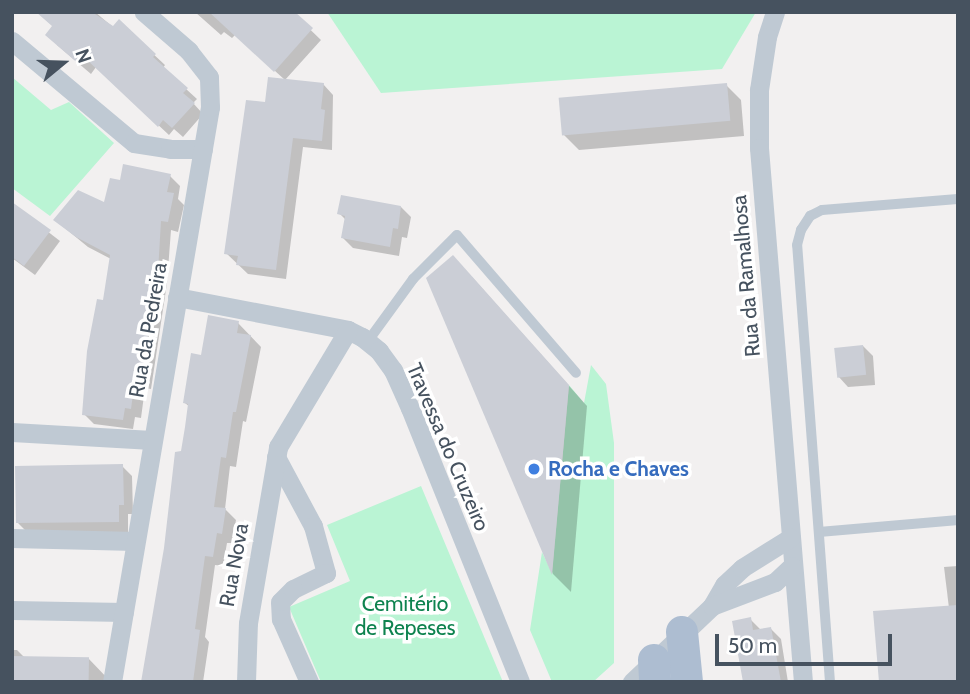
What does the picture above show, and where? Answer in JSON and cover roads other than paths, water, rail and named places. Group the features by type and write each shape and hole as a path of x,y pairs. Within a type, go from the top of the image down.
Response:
{"main road":[{"path":"665,662 687,682"}],"street":[{"name":"Rua da Pedreira","path":"112,682 210,107 209,77 189,51 144,12"},
{"name":"Rua da Ramalhosa","path":"775,12 767,37 759,90 758,148 803,682"},
{"path":"12,41 134,143 170,149 203,149"},
{"name":"Travessa do Cruzeiro","path":"177,297 348,330 368,341 393,370 520,682"},
{"name":"Rua Nova","path":"246,682 248,623 278,447 348,330"},
{"path":"12,432 152,440"},
{"path":"276,457 313,526 326,573 293,589 280,602 281,619 309,682"},
{"path":"12,538 135,541"},
{"path":"632,682 665,662 712,606 724,585 741,568 790,538"},
{"path":"712,606 775,582 792,566"},
{"path":"12,610 124,612"}],"lane":[{"path":"830,682 797,245 801,230 810,216 822,210 958,199"},
{"path":"368,341 413,279 457,235 576,373"},
{"path":"819,532 958,520"}],"place":[{"name":"Rocha e Chaves","path":"534,469"}],"park label":[{"name":"Cemitério de Repeses","path":"405,616"}]}
